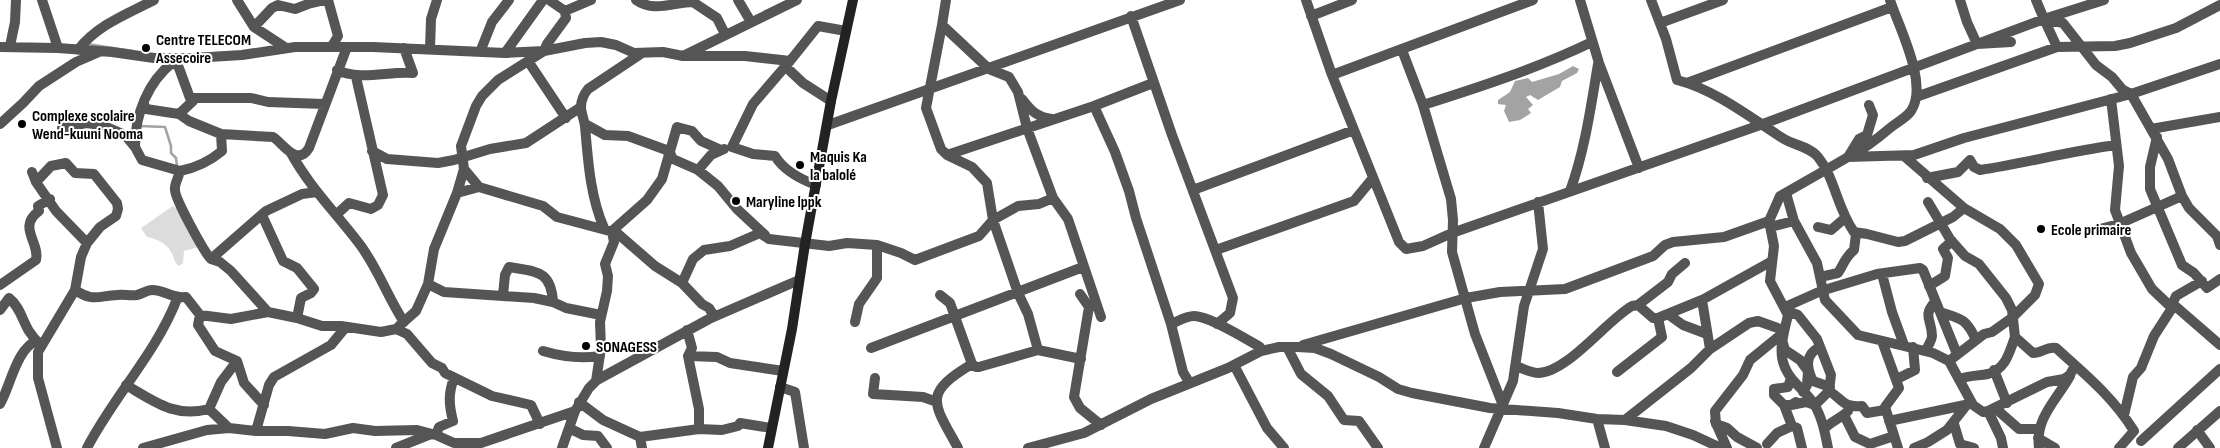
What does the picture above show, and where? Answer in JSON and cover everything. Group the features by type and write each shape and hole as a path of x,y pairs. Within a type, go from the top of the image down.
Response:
{"street":[{"path":"16,0 15,22 5,47 100,51 172,60 215,58 286,48 332,46 505,52 544,51 585,43 601,42 616,45 629,52 663,52 684,56 746,56 789,64 803,83 831,101"},
{"path":"42,0 58,48"},
{"path":"78,50 87,38 101,27 154,0"},
{"path":"237,0 254,27 286,48"},
{"path":"254,27 268,12 278,5 295,9 326,0 338,36 332,46"},
{"path":"430,49 431,18 437,0"},
{"path":"480,52 492,22 509,0"},
{"path":"505,52 544,0"},
{"path":"200,315 231,319 268,312 322,326 381,332 400,325 416,311 428,284 434,249 457,192 463,163 462,146 465,132 482,96 498,80 544,51 566,18 565,11 550,0"},
{"path":"565,11 591,0"},
{"path":"636,0 647,5 660,6 694,2 717,18 725,34"},
{"path":"738,0 751,22"},
{"path":"684,56 725,34 797,0"},
{"path":"768,448 792,329 805,244 831,101 853,0"},
{"path":"946,0 926,108 941,149 946,156 972,167 986,183 993,220 1018,293 1028,314 1038,350"},
{"path":"828,125 989,69 1130,16 1180,0"},
{"path":"1306,0 1332,75 1373,178 1399,242 1406,249 1423,246 1452,233 1763,124 2044,19 2104,0"},
{"path":"1311,16 1352,0"},
{"path":"1332,75 1533,0"},
{"path":"1580,0 1599,63 1638,168"},
{"path":"1651,0 1677,80 1704,90 1785,139 1813,152 1827,170 1845,218 1856,234 1854,250 1845,257 1843,266 1838,273 1820,277"},
{"path":"1660,23 1723,0"},
{"path":"1960,0 1966,22 1977,44"},
{"path":"2036,0 2057,47"},
{"path":"1687,83 1891,4 1914,67 1917,87 1916,97 1908,114 1872,143 1777,200 1769,224 1774,246 1771,285 1786,309 1798,315 1816,339 1831,375 1829,389 1815,405"},
{"path":"1916,97 2057,47 2114,46 2130,43 2176,28 2220,4"},
{"path":"1130,16 1233,298 1230,313 1217,324"},
{"path":"2044,19 2063,23 2081,47 2122,89 2131,94 2168,159 2182,196 2189,208 2217,236 2220,245"},
{"path":"942,24 989,69 1009,77 1031,111 1042,118 1053,119"},
{"path":"732,147 753,104 789,64 818,26 846,32"},
{"path":"1423,105 1511,75 1592,42"},
{"path":"1977,44 2011,42"},
{"path":"291,154 300,155 306,152 348,47"},
{"path":"338,70 356,76 385,72 413,73 404,48"},
{"path":"1402,50 1423,105 1450,198 1452,252 1475,334 1500,406"},
{"path":"0,124 44,82 76,62 100,51"},
{"path":"596,381 600,356 601,316 607,291 608,276 605,264 614,242 594,200 585,124 581,107 585,93 596,82 634,60 642,53"},
{"path":"172,60 179,68 190,98 193,101 190,106 179,114"},
{"path":"135,147 134,135 152,84 172,60"},
{"path":"528,61 566,118"},
{"path":"1570,191 1577,172 1586,134 1599,63"},
{"path":"1848,158 1914,155 1980,134 2131,94 2220,64"},
{"path":"337,214 349,203 371,209 378,204 383,195 383,188 374,164 356,76"},
{"path":"946,156 1094,106 1153,82"},
{"path":"1018,92 1027,128 1053,198 1068,219 1101,317"},
{"path":"190,98 251,98 268,102 324,104"},
{"path":"2111,99 2116,124 2119,166 2115,210 2119,224 2132,253 2152,288 2220,345"},
{"path":"144,104 146,109 179,114 189,121 221,134 273,137 291,154 304,176 337,214 379,274 395,308 400,325 432,363 454,378 492,396 531,405 540,424"},
{"path":"1094,106 1115,152 1171,324 1183,372 1188,382"},
{"path":"1848,158 1859,139 1868,135 1873,115 1869,106"},
{"path":"372,151 387,159 463,163 490,150 526,144 581,107"},
{"path":"2154,133 2220,117"},
{"path":"62,128 86,123 102,124 126,135 142,160 180,171 199,165 222,151 221,134"},
{"path":"585,124 605,135 628,136 669,151 673,159 698,170 718,186 737,209 769,239 829,246 847,243 876,245 901,253 915,260 978,236 993,220 1018,206 1039,204 1053,198"},
{"path":"608,229 647,200 662,180 677,127 692,131 701,140 721,150"},
{"path":"1193,190 1354,130"},
{"path":"2154,133 2150,167 2150,189 2182,265 2194,273 2207,288 2220,279"},
{"path":"1927,178 1958,172 1970,160 1974,167 1980,170 2030,162 2074,150 2116,145"},
{"path":"698,170 711,156 721,150 732,147 753,154 775,156 782,167 800,179 816,185"},
{"path":"1904,156 1927,178 1964,208 2000,229 2016,245 2038,279 2038,288 2035,295 2013,317 1992,332 1984,334 1949,361"},
{"path":"374,164 387,159"},
{"path":"57,448 38,378 39,343 75,290 81,257 87,243 100,227 116,216 118,210 117,203 94,174 75,173 66,163 51,166 34,177 56,211 87,243"},
{"path":"463,163 479,187"},
{"path":"180,171 174,190 204,250 211,259 220,262 231,271 268,312"},
{"path":"1216,250 1354,201 1373,178"},
{"path":"457,192 479,187 543,206 557,217 593,228 608,229 623,237 655,266 682,283 702,304 709,308 714,316"},
{"path":"211,259 262,214 302,194 317,192"},
{"path":"1786,193 1794,220 1810,248 1820,277 1825,300 1858,335 1926,350 1949,361 1960,379 1968,402 1978,410 1992,410 2046,382 2064,380 2070,376"},
{"path":"2096,230 2119,224 2182,196"},
{"path":"39,343 28,332 15,303 0,285 36,260 37,254 29,229 34,215 39,211 38,206 50,199"},
{"path":"1484,448 1500,406 1513,381 1518,336 1524,306 1543,250 1538,202"},
{"path":"1928,202 1952,241 1965,256 1979,264 2006,298 2012,310 2015,337 2005,364 1988,374 1971,374 1960,379"},
{"path":"1856,234 1868,234 1898,242 1912,239 1942,223 1964,208"},
{"path":"262,214 283,261 297,268 314,289 312,293 301,298 297,318"},
{"path":"1818,227 1831,230 1845,218"},
{"path":"1028,448 1084,433 1151,398 1234,365 1261,351 1292,347 1466,298 1500,292 1565,289 1653,256 1665,245 1673,242 1724,237 1769,224 1794,220"},
{"path":"682,283 693,259 704,250 723,248 760,234 766,236"},
{"path":"1929,286 1945,276 1948,258 1944,249 1952,241"},
{"path":"855,322 859,304 877,278 876,245"},
{"path":"1638,305 1653,318 1669,315 1702,300 1772,261"},
{"path":"1516,366 1538,373 1552,370 1584,346 1627,308 1638,305 1668,282 1672,274 1685,263"},
{"path":"503,295 505,274 510,267 541,273 550,283 553,302"},
{"path":"871,348 1084,268"},
{"path":"1786,309 1822,291 1882,274 1920,268 1957,354"},
{"path":"1882,274 1892,312 1908,346 1915,370 1897,379"},
{"path":"562,448 577,407 596,381 714,316 799,280"},
{"path":"2124,415 2133,378 2142,368 2154,336 2176,296 2202,281"},
{"path":"428,284 444,292 503,295 553,302 566,308 601,316"},
{"path":"75,290 89,298 101,298 118,294 137,295 150,290 160,291 177,299 186,297 200,315 198,325 215,351 237,361 244,383 264,405"},
{"path":"1080,294 1089,307 1075,389 1076,403 1087,415 1101,425"},
{"path":"940,295 950,303 972,364 976,368 1038,350 1081,359"},
{"path":"0,310 9,298"},
{"path":"87,448 100,423 161,334 177,299"},
{"path":"1702,300 1710,349"},
{"path":"1926,350 1932,337 1928,317 1929,309 1935,302"},
{"path":"1786,309 1782,334 1783,363 1791,378 1815,405 1824,430 1826,447"},
{"path":"1940,312 1960,318 1969,325 1976,340"},
{"path":"1669,315 1683,325 1707,334"},
{"path":"1171,324 1194,316 1217,324 1260,347 1261,351"},
{"path":"1617,372 1662,337 1658,318"},
{"path":"1624,420 1691,368 1710,349 1749,323 1758,321 1782,334"},
{"path":"256,431 269,385 274,377 330,345 345,328"},
{"path":"687,330 692,348 688,356 699,409 699,429"},
{"path":"1782,334 1784,350 1795,356 1805,365 1812,380 1829,389 1842,403 1855,407 1862,406 1867,413 1885,410"},
{"path":"1715,445 1714,420 1718,405 1743,375 1750,360 1782,334"},
{"path":"2015,337 2033,353 2047,348 2056,348 2096,382 2124,415 2143,445 2220,369"},
{"path":"1882,341 1897,379 1899,390 1887,402 1885,410 1898,448"},
{"path":"0,404 6,395 23,352 31,343 39,343"},
{"path":"1292,347 1314,348 1331,354 1403,391 1597,419 1624,420 1666,426 1715,445"},
{"path":"1292,347 1301,374 1328,396 1344,420 1360,421 1378,448"},
{"path":"1788,405 1804,393 1808,359 1820,347"},
{"path":"543,352 584,358 600,356"},
{"path":"1795,356 1811,354"},
{"path":"688,356 717,357 730,363 783,371"},
{"path":"210,409 220,382 237,361"},
{"path":"958,448 938,408 937,402 941,386 972,364"},
{"path":"1234,365 1267,428 1284,448"},
{"path":"2038,438 2046,412 2070,376 2075,365"},
{"path":"1994,370 2007,403"},
{"path":"396,448 433,435 439,427 453,421 449,405 449,393 454,378"},
{"path":"876,378 873,394 923,397 937,402"},
{"path":"1791,378 1790,385 1786,389 1774,389 1777,399 1788,405 1806,402 1815,405"},
{"path":"126,385 174,411 192,412 210,409"},
{"path":"780,387 795,392 804,448"},
{"path":"1889,421 1968,402"},
{"path":"1914,448 1931,445 1954,424 1968,402"},
{"path":"1788,405 1792,426"},
{"path":"143,448 178,443 207,430 229,428 325,434 353,428 375,431 417,430 433,435 453,446 481,444 540,424 577,407"},
{"path":"577,407 640,437 699,429 722,430 738,426 740,423 772,428"},
{"path":"1824,430 1831,421 1855,407"},
{"path":"210,409 229,428"},
{"path":"1992,410 2019,429 2055,448"},
{"path":"1992,410 2003,448"},
{"path":"2178,448 2220,411"},
{"path":"1844,415 1854,436 1870,444 1894,436"},
{"path":"1597,419 1606,448"},
{"path":"598,436 603,420"},
{"path":"1714,420 1715,445"},
{"path":"1714,420 1738,437 1764,447 1778,433 1792,426"},
{"path":"1954,424 1960,444 1974,448"},
{"path":"1792,426 1797,428 1802,448"},
{"path":"569,428 583,435 598,436 607,448"},
{"path":"2120,448 2134,430"},
{"path":"2197,430 2210,448"},
{"path":"640,437 642,448"}],"shaded area":[{"path":"1573,66 1579,69 1577,73 1562,81 1560,87 1538,100 1530,95 1526,97 1533,105 1528,109 1531,113 1520,120 1509,122 1504,111 1506,105 1498,104 1498,100 1510,92 1515,81 1528,78 1532,82 1559,74"},
{"path":"173,206 182,213 202,246 184,251 183,263 179,266 167,246 158,240 147,237 141,228"}],"waterway":[{"path":"87,44 133,51"},
{"path":"140,126 165,127 171,146 171,153 176,158 177,166"}],"place":[{"name":"Centre TELECOM Assecoire","path":"146,48"},
{"name":"Complexe scolaire Wend-kuuni Nooma","path":"22,124"},
{"name":"Maquis Ka la balolé","path":"800,165"},
{"name":"Maryline lppk","path":"736,201"},
{"name":"Ecole primaire","path":"2041,229"},
{"name":"SONAGESS","path":"586,346"}]}
